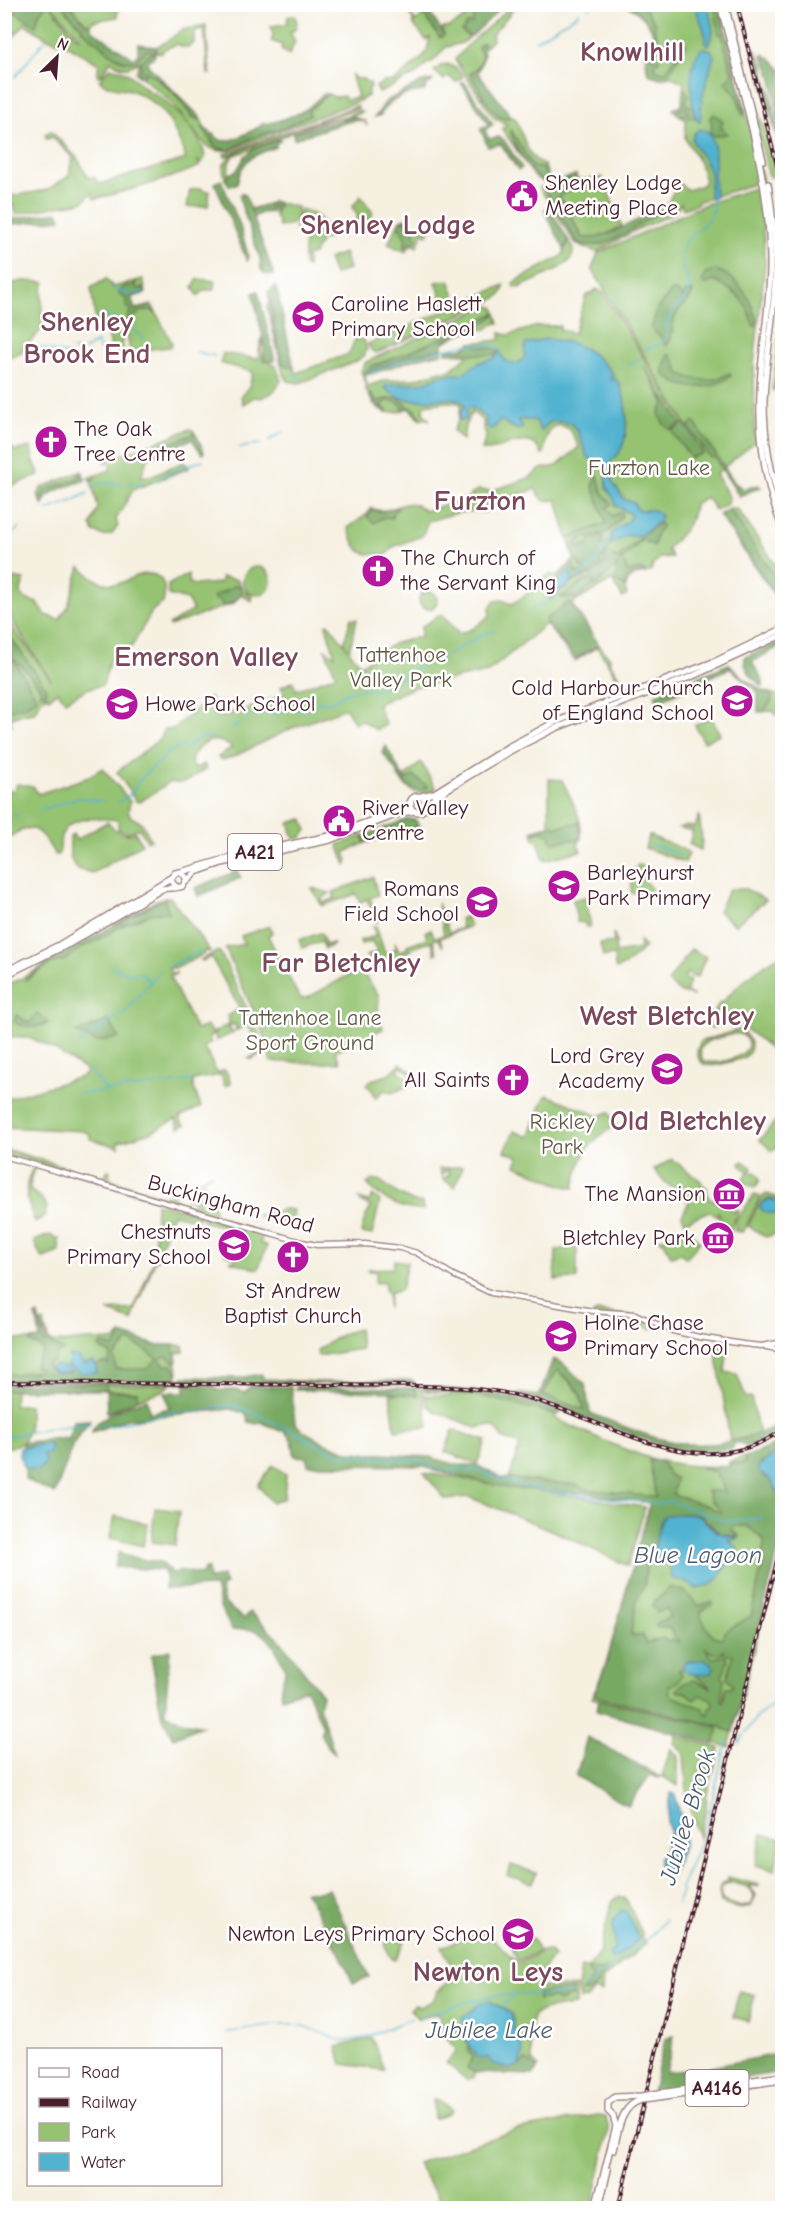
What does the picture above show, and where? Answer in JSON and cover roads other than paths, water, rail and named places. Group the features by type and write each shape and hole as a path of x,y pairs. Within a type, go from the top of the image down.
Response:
{"highway":[{"path":"720,4 767,201 770,258 769,299 761,369 759,417 761,448 767,477 783,527"},
{"path":"725,4 758,138 772,219 775,279 765,385 765,428 771,472 783,510"},
{"name":"A421","path":"395,813 421,812 435,795 508,747 572,715 651,689 782,632"},
{"name":"A421","path":"161,887 183,886 196,873 222,863 339,835 395,813 411,803 413,798 435,795"},
{"path":"420,796 426,801 426,806"},
{"path":"411,803 411,808 415,811"},
{"name":"A421","path":"4,974 161,887 177,872 231,857 329,838"},
{"path":"182,872 187,881"},
{"path":"169,879 177,887"},
{"name":"A4146","path":"626,2111 632,2103 652,2096 783,2078"},
{"path":"615,2097 622,2097 626,2102 626,2111 597,2208 616,2126 613,2116 607,2109 609,2101 615,2097"},
{"name":"A4146","path":"622,2097 643,2098"},
{"path":"613,2116 619,2117 626,2111"}],"main road":[{"name":"Buckingham Road","path":"4,1156 302,1242 317,1245 365,1244 406,1249 491,1293 592,1311 629,1313 691,1335 761,1346 780,1346"}],"water":[{"path":"695,5 708,5 713,31 709,45 706,44 704,29"},
{"path":"703,48 711,50 714,56 702,98 700,122 698,122 693,105 691,83 694,62"},
{"path":"700,129 709,132 713,140 716,197 711,199 709,169 692,139 695,132"},
{"name":"Furzton Lake","path":"546,339 568,342 585,349 607,367 614,375 610,378 611,380 616,379 620,386 625,405 626,426 623,445 610,463 613,483 625,500 633,502 638,510 653,510 661,516 659,521 638,537 627,535 614,543 610,542 612,533 629,520 631,514 616,506 607,488 606,472 587,456 577,430 570,423 554,421 541,431 535,420 518,420 523,428 518,430 500,420 494,428 490,429 486,426 486,418 471,407 467,410 466,420 460,420 460,414 465,405 458,399 411,400 393,394 385,388 386,385 426,382 441,375 462,374 480,362 494,359 500,351 506,361 518,363 525,357 525,344"},
{"path":"570,569 572,581 566,588 560,589 553,598 550,598 548,593 550,583 554,585 567,575"},
{"path":"769,1199 782,1202 781,1212 769,1213 760,1207"},
{"path":"69,1356 79,1357 84,1365 92,1361 97,1373 80,1373 70,1366 69,1373 56,1373 50,1368 56,1365 65,1368 69,1363"},
{"path":"49,1444 51,1447 48,1454 42,1454 45,1463 37,1471 24,1468 19,1455 20,1448"},
{"path":"779,1451 782,1452 782,1492 779,1494 771,1480 760,1473 758,1467"},
{"name":"Blue Lagoon","path":"688,1514 701,1518 719,1532 739,1538 729,1540 738,1548 732,1554 719,1578 714,1583 696,1589 693,1585 672,1578 670,1566 663,1556 658,1564 658,1553 654,1552 663,1518 669,1515"},
{"path":"707,1660 714,1667 711,1673 692,1674 682,1668 686,1661"},
{"path":"671,1793 675,1794 684,1826 684,1840 675,1869 669,1877 663,1876 659,1867 659,1859 665,1850 670,1831 667,1822"},
{"path":"622,1910 626,1911 639,1938 614,1959 610,1958 609,1953 614,1950 615,1944 613,1924 614,1919"},
{"name":"Jubilee Lake","path":"490,2001 512,2014 514,2031 518,2034 523,2054 520,2065 510,2069 492,2063 488,2057 483,2059 478,2057 461,2035 462,2018 481,2003"}],"waterway":[{"path":"588,8 594,4"},
{"path":"536,40 578,14 578,11"},
{"path":"33,55 43,42"},
{"path":"15,77 32,56"},
{"path":"7,90 10,84"},
{"path":"780,139 782,128"},
{"path":"682,248 686,241 708,220 713,207 713,198"},
{"path":"663,342 671,314 685,299 688,292 688,282 681,261 682,251"},
{"path":"113,288 129,295 144,292"},
{"path":"99,315 119,320 145,339"},
{"path":"90,346 97,343 100,350 104,351"},
{"path":"366,374 413,357 452,347 486,344 498,347 500,351"},
{"path":"645,350 661,344"},
{"path":"30,348 37,347 72,356"},
{"path":"84,350 89,347"},
{"path":"72,350 78,350"},
{"path":"197,352 215,356"},
{"path":"628,366 638,358"},
{"path":"294,376 302,378"},
{"path":"268,441 283,432"},
{"path":"252,445 261,444"},
{"path":"240,448 249,446"},
{"path":"156,481 173,471 203,460"},
{"path":"93,488 104,483 117,483 123,487"},
{"path":"129,484 144,484"},
{"path":"47,510 88,493"},
{"path":"8,532 6,529 9,527"},
{"path":"4,535 12,534 20,527"},
{"path":"571,580 587,569 610,542"},
{"path":"531,611 552,597"},
{"path":"447,655 486,633 494,632"},
{"path":"244,721 256,713 277,713 285,709 303,710 320,701 332,701 355,690 376,691 386,684 393,684 408,672 443,657"},
{"path":"231,729 239,724"},
{"path":"118,802 132,794 138,782 152,767 163,760 165,754 181,746 188,748 200,737 213,736"},
{"path":"38,812 79,798 103,801"},
{"path":"651,844 681,855"},
{"path":"168,967 201,951"},
{"path":"112,967 131,974 142,973 149,981"},
{"path":"79,1044 128,1009 157,974"},
{"path":"89,1070 106,1090"},
{"path":"181,1082 193,1080"},
{"path":"79,1094 177,1083"},
{"path":"186,1412 227,1405 236,1406 342,1455 416,1460 454,1472 460,1468 467,1471 477,1469 519,1485 565,1494 657,1504 670,1501 726,1521 762,1518"},
{"path":"97,1424 110,1426 182,1410"},
{"path":"4,1437 50,1428 90,1424"},
{"path":"746,1732 758,1716 782,1698"},
{"path":"739,1743 744,1735"},
{"name":"Jubilee Brook","path":"677,1904 682,1892 680,1888 704,1834 727,1740"},
{"name":"Jubilee Brook","path":"583,1988 652,1935 665,1920"},
{"name":"Jubilee Brook","path":"419,2017 487,1997 572,1993"},
{"path":"501,2006 512,1997"},
{"name":"Jubilee Brook","path":"474,2001 479,2005"},
{"name":"Jubilee Brook","path":"227,2032 293,2025 307,2027 345,2041 371,2035 411,2019"}],"railway":[{"path":"737,4 782,186"},
{"path":"4,1382 422,1386 479,1389 535,1400 627,1435 690,1452 721,1453 752,1446 782,1430"},
{"path":"618,2208 782,1540"}],"place":[{"name":"Shenley Lodge Meeting Place","path":"522,196"},
{"name":"Caroline Haslett Primary School","path":"308,317"},
{"name":"The Oak Tree Centre","path":"51,442"},
{"name":"The Church of the Servant King","path":"378,571"},
{"name":"Cold Harbour Church of England School","path":"737,701"},
{"name":"Howe Park School","path":"122,704"},
{"name":"River Valley Centre","path":"339,821"},
{"name":"Barleyhurst Park Primary","path":"564,886"},
{"name":"Romans Field School","path":"482,902"},
{"name":"Lord Grey Academy","path":"667,1069"},
{"name":"All Saints","path":"513,1080"},
{"name":"The Mansion","path":"729,1194"},
{"name":"Bletchley Park","path":"718,1238"},
{"name":"Chestnuts Primary School","path":"234,1245"},
{"name":"St Andrew Baptist Church","path":"293,1257"},
{"name":"Holne Chase Primary School","path":"561,1336"},
{"name":"Newton Leys Primary School","path":"518,1934"}],"district":[{"name":"Knowlhill","path":"632,52"},
{"name":"Shenley Lodge","path":"388,225"},
{"name":"Shenley Brook End","path":"87,338"},
{"name":"Furzton","path":"480,501"},
{"name":"Emerson Valley","path":"206,657"},
{"name":"Far Bletchley","path":"341,963"},
{"name":"West Bletchley","path":"667,1016"},
{"name":"Old Bletchley","path":"688,1121"},
{"name":"Newton Leys","path":"488,1972"}],"park label":[{"name":"Tattenhoe Valley Park","path":"401,668"},
{"name":"Tattenhoe Lane Sport Ground","path":"310,1030"},
{"name":"Rickley Park","path":"562,1134"}]}
